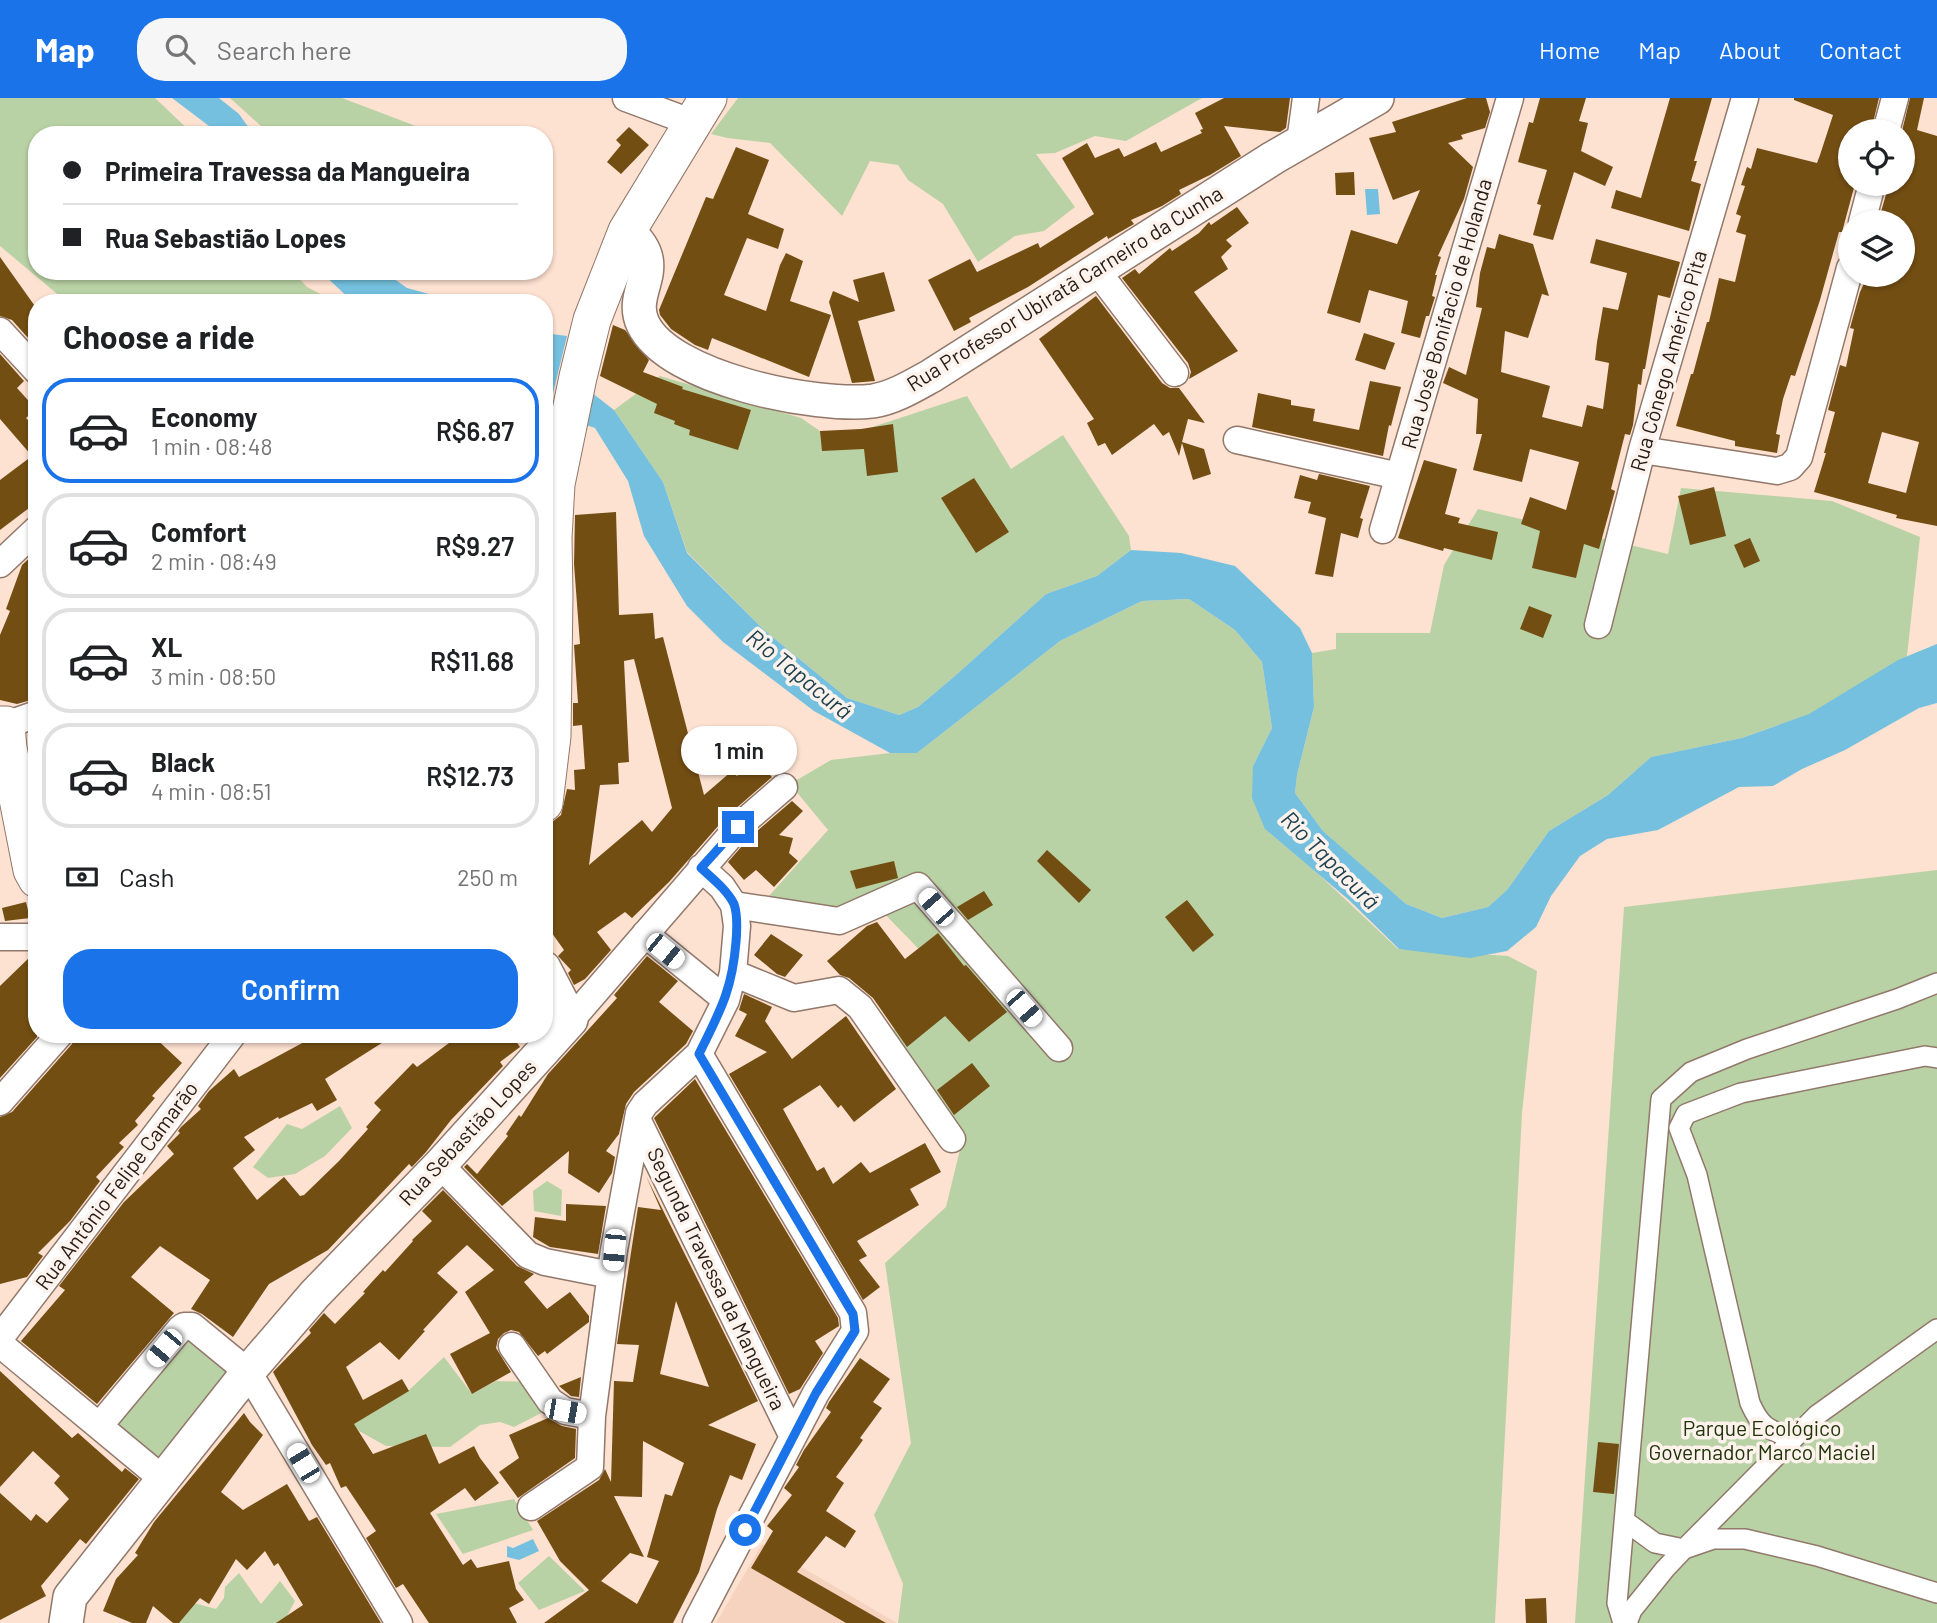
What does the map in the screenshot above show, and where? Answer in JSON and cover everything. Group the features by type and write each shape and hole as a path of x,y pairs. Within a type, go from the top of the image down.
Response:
{"main road":[{"path":"553,666 553,538 556,484 592,320 627,231 701,111"},
{"path":"14,721 8,748 28,851"}],"street":[{"path":"626,98 701,111"},
{"path":"1300,142 1306,98"},
{"name":"Rua Professor Ubiratã Carneiro da Cunha","path":"627,231 643,247 646,257 647,272 641,302 641,321 650,336 666,352 696,368 743,386 830,401 876,401 899,393 931,376 1300,142 1377,98"},
{"name":"Rua José Bonifacio de Holanda","path":"1383,530 1510,98"},
{"name":"Rua Cônego Américo Pita","path":"1598,625 1642,450 1745,98"},
{"path":"1889,119 1895,98"},
{"path":"1097,271 1175,373"},
{"path":"1642,450 1777,471 1790,467 1799,457 1845,287"},
{"path":"0,331 28,361"},
{"path":"1237,440 1399,476"},
{"path":"0,564 28,538"},
{"name":"Rua Sebastião Lopes","path":"553,1040 738,827 784,787"},
{"path":"531,1507 590,1467 592,1416 614,1250 639,1113 645,1104 699,1054 726,1000 733,973 737,926 734,905 722,887 701,868"},
{"path":"734,905 839,921 918,886 1059,1048"},
{"path":"645,934 726,1000"},
{"path":"0,937 28,937"},
{"path":"733,973 794,998 839,990 860,1007 952,1139"},
{"path":"1625,1623 1617,1603 1661,1099 1691,1072 1747,1049 1937,984"},
{"path":"553,985 571,1020"},
{"path":"0,1102 52,1043"},
{"name":"Rua Antônio Felipe Camarão","path":"0,1338 226,1043"},
{"name":"Rua Sebastião Lopes","path":"40,1623 68,1610 248,1372 315,1294 440,1164 550,1043"},
{"path":"696,1623 793,1437 855,1331 853,1314 699,1054"},
{"path":"1793,1439 1766,1428 1758,1420 1750,1403 1698,1175 1679,1128 1686,1114 1741,1093 1925,1056 1937,1058"},
{"name":"Segunda Travessa da Mangueira","path":"638,1121 793,1437"},
{"path":"440,1164 528,1255 545,1262 611,1275"},
{"path":"100,1425 180,1329 192,1326 248,1372 399,1623"},
{"path":"1625,1623 1632,1610 1665,1569 1817,1415 1937,1329"},
{"path":"0,1344 164,1480"},
{"path":"512,1346 550,1401 565,1411 592,1416"},
{"path":"1625,1521 1656,1543 1684,1549 1713,1539 1745,1539 1816,1556 1937,1593"}],"shaded area":[{"path":"762,1544 897,1623 716,1623"}],"green space":[{"path":"0,98 155,98 185,126 28,126 28,269 0,246"},
{"path":"230,98 342,98 416,126 261,126"},
{"path":"738,98 1202,98 1126,141 1095,136 1055,153 1036,154 1075,207 1044,231 1015,236 978,262 943,204 908,180 898,165 870,161 842,216 770,143 711,134"},
{"path":"41,280 300,280 321,294 57,294"},
{"path":"660,376 801,418 820,431 851,434 967,396 1011,469 1063,435 1129,536 1131,550 1097,576 1046,594 918,707 899,715 847,698 764,630 687,552 663,482 614,410"},
{"path":"1681,488 1832,501 1920,537 1907,656 1810,714 1742,738 1651,757 1608,795 1549,831 1507,890 1488,907 1442,918 1406,904 1323,831 1295,793 1314,707 1312,653 1336,649 1336,633 1430,633 1444,565 1478,509 1668,554"},
{"path":"1189,599 1235,630 1262,662 1272,728 1253,766 1265,829 1314,870 1398,949 1508,956 1537,971 1522,1113 1495,1623 898,1623 903,1584 874,1515 911,1443 885,1263 946,1207 964,1133 888,1036 943,974 875,904 839,921 769,903 769,896 828,830 790,784 831,760 890,753 917,753 1060,641 1142,601"},
{"name":"Parque Ecológico Governador Marco Maciel","path":"1937,870 1937,1623 1575,1623 1624,907"},
{"path":"340,1106 352,1128 325,1156 295,1174 268,1178 253,1167 287,1124 302,1129"},
{"path":"547,1181 562,1190 561,1216 534,1211 533,1191"},
{"path":"188,1331 236,1370 162,1463 114,1424"},
{"path":"444,1357 472,1394 496,1381 531,1382 547,1410 514,1427 500,1422 480,1425 450,1447 386,1446 359,1431 353,1424 408,1391"},
{"path":"514,1499 533,1530 463,1554 436,1514"},
{"path":"549,1556 585,1591 539,1610 518,1583"},
{"path":"239,1573 261,1604 280,1581 295,1601 287,1616 291,1623 179,1623 194,1603 216,1609 224,1598 225,1587"}],"water":[{"path":"172,98 219,98 239,114 248,126 209,126"},
{"path":"1365,189 1378,189 1380,214 1367,215"},
{"path":"330,280 396,280 407,288 429,294 344,294"},
{"path":"553,334 567,336 553,393"},
{"name":"Rio Tapacurá","path":"587,389 614,410 663,482 687,553 764,630 847,698 899,715 918,707 1046,594 1097,576 1131,550 1181,553 1235,566 1300,628 1312,653 1314,707 1295,793 1323,831 1406,904 1442,918 1488,907 1507,890 1549,831 1608,795 1651,757 1742,738 1809,714 1898,660 1937,644 1937,703 1919,708 1845,750 1802,769 1773,786 1739,787 1658,830 1607,839 1580,856 1551,896 1536,927 1507,951 1470,958 1399,949 1349,900 1265,829 1252,798 1253,766 1272,728 1262,662 1235,630 1189,599 1142,601 1060,641 917,753 890,753 814,711 723,642 687,606 644,536 628,481 595,428 580,423"},
{"path":"533,1539 539,1551 519,1560 507,1557 507,1546 513,1548"}],"building":[{"path":"1224,98 1290,98 1286,128 1280,132 1224,126 1241,156 1179,190 1181,194 1162,206 1131,220 1134,224 1108,239 1107,236 1028,287 969,318 971,322 954,331 928,280 970,259 977,272 1038,243 1040,248 1094,214 1062,158 1087,143 1095,158 1119,148 1124,157 1156,142 1161,152 1202,133 1200,130 1203,129 1195,113"},
{"path":"1467,98 1486,98 1490,112 1485,128 1461,135 1463,139 1448,143 1473,167 1464,199 1438,256 1441,257 1432,296 1435,297 1420,338 1401,333 1408,301 1369,290 1360,323 1327,313 1351,230 1397,244 1420,190 1393,200 1369,138 1396,132 1392,122"},
{"path":"1540,98 1586,98 1579,121 1588,123 1581,151 1613,167 1605,186 1574,172 1553,240 1533,235 1541,205 1537,204 1547,170 1518,162 1529,122 1533,123"},
{"path":"1670,98 1712,98 1694,161 1697,161 1691,181 1701,184 1689,231 1611,208 1616,190 1641,198"},
{"path":"1879,98 1874,119 1838,119 1838,196 1852,196 1848,210 1838,210 1838,236 1820,300 1795,376 1791,375 1783,399 1776,434 1780,435 1777,453 1735,446 1735,441 1676,426 1709,322 1719,278 1735,282 1746,235 1736,232 1741,216 1736,214 1745,186 1741,185 1747,167 1751,169 1757,148 1817,163 1820,155 1833,115 1794,100"},
{"path":"1910,98 1924,98 1917,130 1937,136 1937,526 1896,518 1897,515 1814,492 1835,412 1828,410 1840,365 1846,367 1854,329 1850,328 1862,287 1915,287 1915,210 1881,210 1886,196 1915,196 1915,119 1905,119","holes":["1882,432 1919,442 1906,493 1868,483"]},
{"path":"629,127 649,145 621,174 607,162 621,145 616,140"},
{"path":"736,147 769,160 748,214 784,229 778,249 747,238 724,295 766,311 786,253 803,261 790,301 831,315 809,377 712,338 708,350 695,345 671,329 660,315 659,310 706,197 713,199"},
{"path":"1354,172 1355,195 1336,195 1335,173"},
{"path":"1237,207 1249,223 1226,240 1232,246 1221,257 1228,269 1194,292 1238,351 1189,379 1191,372 1188,363 1122,278 1135,269 1139,274 1170,248 1172,251 1199,233 1209,222 1211,225"},
{"path":"1499,234 1533,244 1549,296 1542,294 1528,338 1505,331 1501,372 1550,386 1542,417 1582,427 1587,405 1603,409 1609,363 1595,360 1603,307 1618,310 1627,273 1590,263 1596,239 1680,262 1670,298 1658,295 1645,369 1641,385 1638,384 1633,425 1630,435 1625,434 1611,489 1615,491 1599,549 1584,544 1576,578 1532,568 1540,531 1521,524 1530,497 1566,510 1579,462 1530,449 1522,482 1473,470 1482,434 1476,434 1478,399 1443,383 1449,367 1466,375 1482,308 1476,307 1480,273 1487,247 1495,249"},
{"path":"0,257 28,296 28,338 12,320 0,316"},
{"path":"884,272 895,311 858,321 875,381 852,383 829,302 833,291 859,302 853,280"},
{"path":"1096,296 1162,383 1170,388 1179,388 1205,423 1188,419 1182,442 1204,449 1211,474 1193,480 1182,443 1179,456 1169,432 1163,436 1154,424 1112,455 1105,443 1098,446 1087,423 1094,419 1039,339"},
{"path":"613,325 625,330 649,360 643,372 683,387 682,389 751,410 738,450 689,435 690,430 654,413 657,404 600,376"},
{"path":"1364,333 1395,343 1385,370 1355,360"},
{"path":"0,354 24,381 17,388 28,400 28,451 0,419"},
{"path":"1370,381 1401,387 1383,456 1252,427 1258,393 1291,400 1291,405 1315,409 1313,421 1359,430"},
{"path":"893,424 898,472 867,476 864,449 822,451 820,431"},
{"path":"28,459 28,509 0,530 0,480"},
{"path":"1424,460 1457,469 1445,514 1460,518 1458,523 1498,532 1492,560 1444,548 1443,551 1398,538"},
{"path":"1319,474 1370,486 1360,518 1363,519 1358,538 1341,533 1333,577 1315,574 1326,518 1308,513 1311,502 1294,498 1300,475 1317,480"},
{"path":"974,478 1009,532 976,553 941,498"},
{"path":"1714,487 1726,536 1690,545 1678,496"},
{"path":"616,512 619,615 653,613 655,639 663,637 704,795 732,771 737,776 755,759 772,777 726,817 669,882 632,918 625,912 597,932 611,950 585,979 574,985 568,973 571,970 558,956 564,950 553,935 553,821 561,815 567,789 575,790 574,770 585,769 582,725 573,726 573,703 578,703 574,645 580,644 574,564 575,515","holes":["634,659 672,808 652,832 642,820 589,865 600,785 619,784 618,763 629,762 624,661"]},
{"path":"1750,538 1760,561 1744,568 1734,545"},
{"path":"28,559 28,701 17,704 0,700 0,635 10,611 6,609 22,565"},
{"path":"1529,606 1552,615 1543,638 1520,629"},
{"path":"792,801 803,811 779,835 793,838 789,853 798,861 774,887 756,870 744,880 728,862 749,838"},
{"path":"1047,850 1091,890 1079,903 1037,861"},
{"path":"894,861 898,878 856,889 850,871"},
{"path":"984,891 993,905 968,920 957,907"},
{"path":"1187,900 1214,935 1193,952 1165,917"},
{"path":"26,902 28,918 5,921 2,908"},
{"path":"877,922 905,959 938,933 964,966 966,965 1007,1012 969,1042 945,1016 907,1047 873,998 849,978 840,975 827,961 867,926"},
{"path":"771,934 803,955 785,977 777,974 754,955"},
{"path":"647,956 678,981 659,1002 693,1031 686,1044 634,1092 626,1104 619,1134 606,1151 615,1157 612,1173 599,1193 568,1173 569,1151 502,1206 464,1167 467,1164 477,1174 508,1136 506,1134 519,1115 521,1117 548,1074 617,998 614,995"},
{"path":"28,959 28,1043 32,1043 0,1078 0,986"},
{"path":"744,994 772,1007 765,1021 792,1059 846,1016 896,1089 854,1122 841,1105 838,1108 820,1085 783,1109 817,1171 824,1167 833,1184 861,1162 870,1173 925,1143 941,1172 910,1189 919,1205 857,1241 867,1256 859,1260 880,1287 863,1300 729,1074 767,1052 735,1036 747,1014 739,1010"},
{"path":"161,1043 182,1063 152,1096 155,1098 135,1121 138,1125 119,1143 124,1147 96,1177 100,1181 70,1221 38,1253 43,1256 27,1277 0,1284 0,1117 12,1112 72,1044"},
{"path":"302,1043 382,1043 325,1079 337,1100 317,1111 312,1103 279,1119 278,1117 244,1137 255,1150 233,1168 257,1200 284,1177 300,1196 339,1161 368,1129 366,1127 381,1110 374,1103 413,1063 417,1067 449,1043 517,1043 520,1047 500,1062 503,1066 451,1120 426,1152 412,1167 409,1164 328,1250 269,1284 233,1337 191,1309 210,1280 160,1246 131,1277 174,1313 97,1404 21,1341 65,1290 59,1286 124,1202 174,1154 167,1146 180,1133 178,1131 181,1127 201,1109 198,1106 209,1091 234,1069 239,1077"},
{"path":"972,1063 990,1086 954,1115 937,1090"},
{"path":"695,1079 838,1318 839,1326 815,1341 823,1353 800,1389 789,1394 654,1118"},
{"path":"646,1176 758,1401 708,1425 756,1444 742,1480 730,1475 699,1572 673,1623 544,1623 589,1590 560,1561 537,1521 599,1480 605,1469 611,1482 614,1381 633,1382 639,1345 617,1344 638,1207 661,1210","holes":["676,1301 709,1387 660,1374","643,1441 684,1463 672,1496 665,1494 647,1557 659,1561 637,1604 601,1581 630,1553 644,1557 614,1496 642,1497"]},
{"path":"443,1190 517,1266 534,1274 524,1282 547,1309 570,1292 589,1316 589,1322 547,1354 545,1351 538,1356 519,1332 511,1330 504,1333 498,1339 496,1348 511,1372 472,1394 450,1354 490,1333 465,1292 494,1270 467,1245 437,1273 458,1292 399,1360 380,1342 346,1367 363,1400 402,1379 409,1391 354,1424 373,1454 426,1434 439,1464 474,1446 499,1483 475,1501 465,1488 430,1513 463,1565 471,1559 477,1568 509,1561 516,1589 524,1600 509,1608 517,1623 429,1623 403,1584 396,1588 366,1538 376,1531 346,1486 341,1488 330,1463 326,1465 312,1445 273,1372 311,1333 309,1330 324,1313 335,1324 383,1270 385,1272 432,1221 422,1211"},
{"path":"566,1204 606,1206 598,1254 550,1247 533,1237 535,1217 566,1221"},
{"path":"860,1358 890,1379 873,1402 882,1408 836,1477 844,1483 826,1511 856,1531 845,1548 826,1536 797,1572 886,1623 846,1623 751,1568 773,1531 767,1526 792,1495 784,1488 799,1467 796,1465 804,1450 831,1412 826,1408 829,1402"},
{"path":"0,1371 72,1438 78,1433 122,1472 125,1468 139,1479 86,1544 80,1539 41,1586 46,1596 0,1620 0,1493 31,1521 36,1514 47,1523 69,1499 54,1483 60,1476 33,1451 0,1487"},
{"path":"581,1377 579,1397 571,1396 559,1386"},
{"path":"244,1413 263,1435 221,1492 243,1510 287,1484 309,1521 317,1517 381,1623 276,1623 303,1605 278,1563 274,1566 265,1551 247,1570 236,1559 209,1604 200,1598 179,1623 173,1623 153,1606 146,1623 132,1623 103,1611 116,1579 138,1555 135,1553 154,1522"},
{"path":"548,1418 562,1426 576,1429 575,1458 518,1498 499,1472 519,1458 509,1435"},
{"path":"1598,1442 1619,1444 1614,1494 1593,1492"},
{"path":"1546,1598 1547,1623 1526,1623 1525,1599"}],"route":[{"path":"738,827 701,868 722,887 734,905 737,926 733,973 726,1000 699,1054 853,1314 855,1331 816,1393 745,1530"}]}
